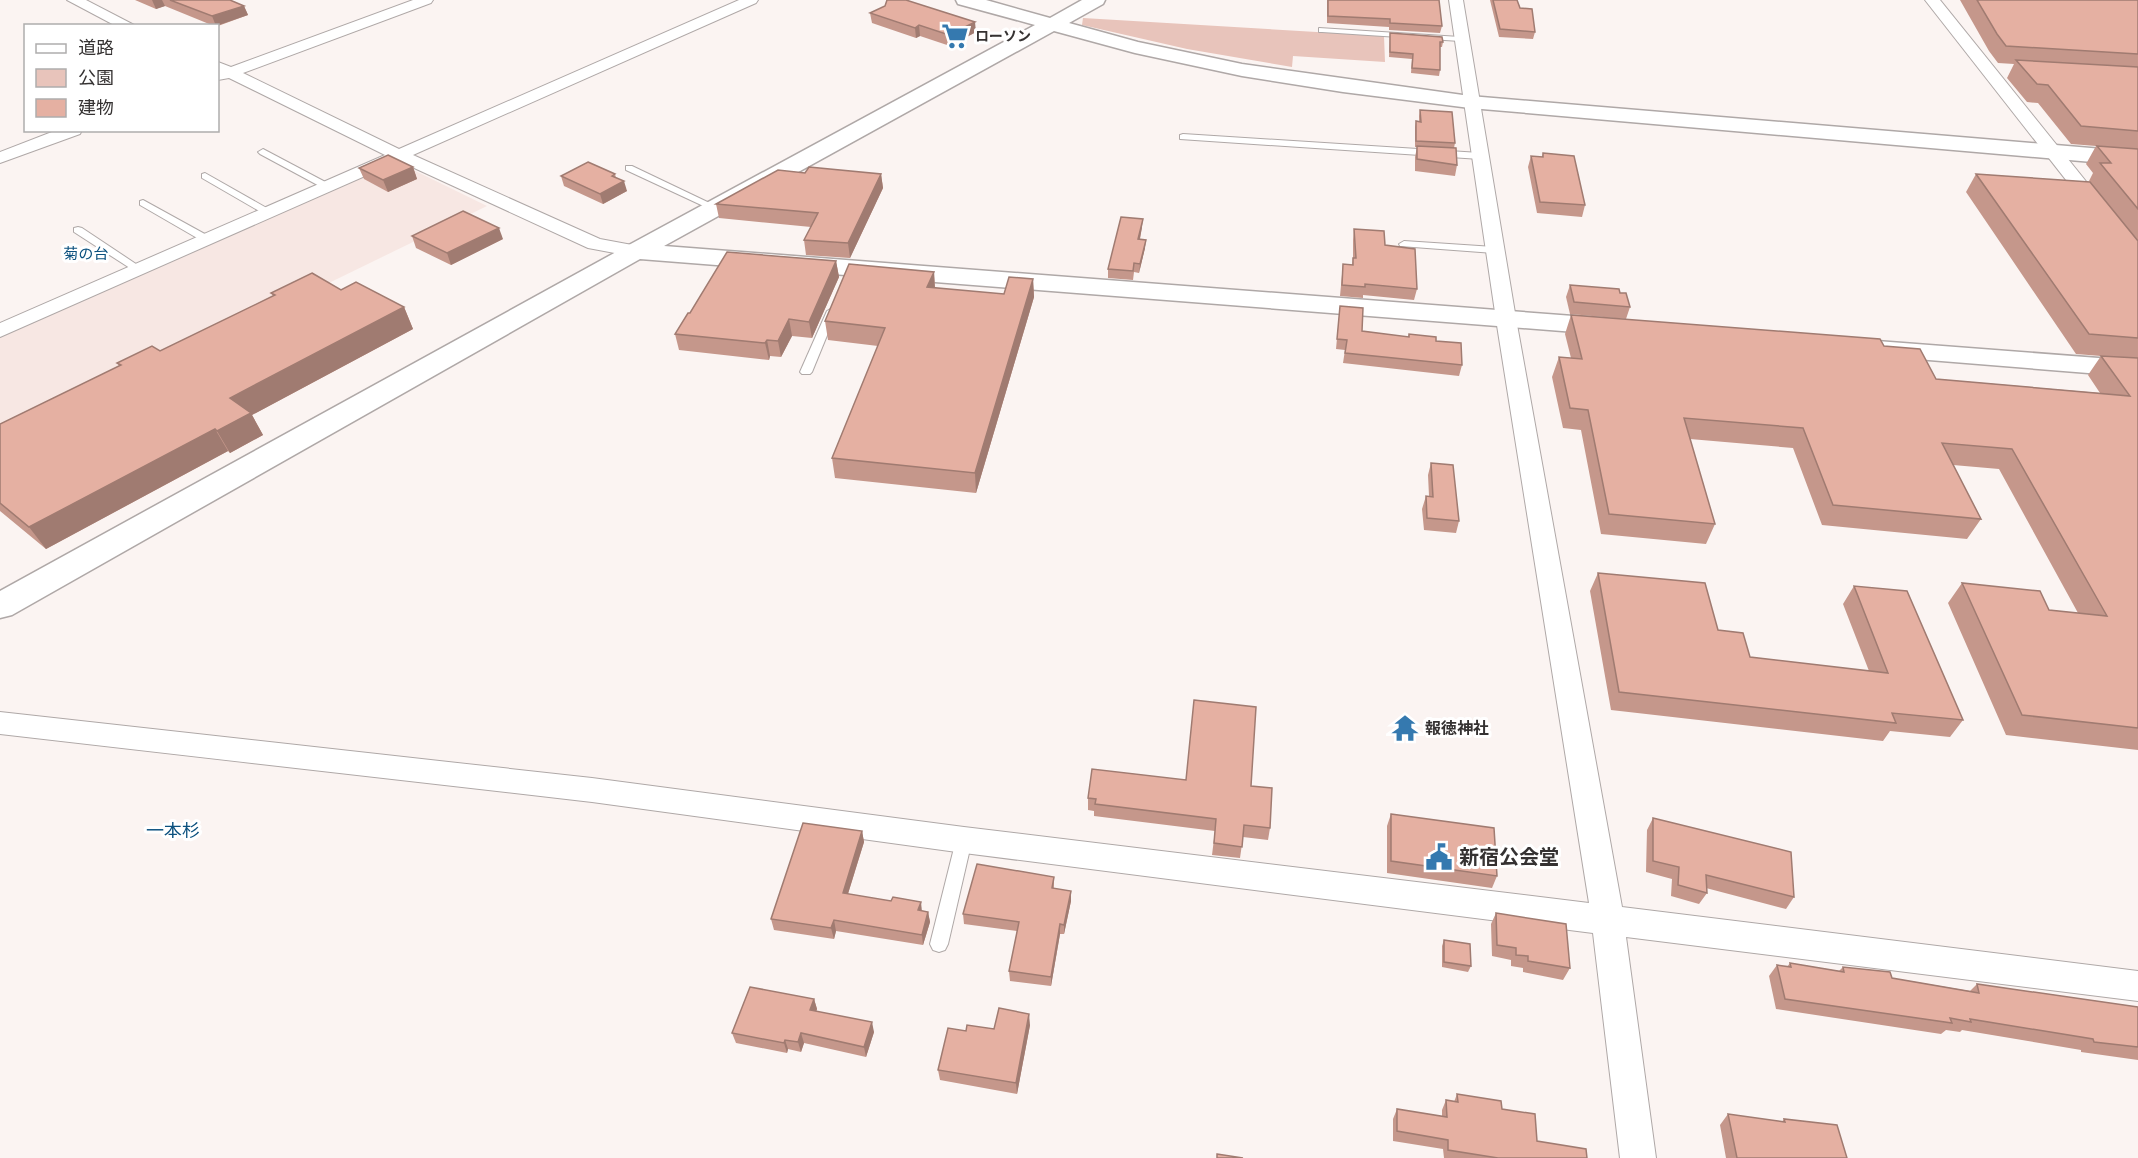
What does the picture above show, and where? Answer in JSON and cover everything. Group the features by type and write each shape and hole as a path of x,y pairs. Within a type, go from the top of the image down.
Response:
{"street":[{"path":"80,3 101,0"},
{"path":"222,72 426,0"},
{"path":"0,331 751,0"},
{"path":"965,0 1136,47 1242,69 1343,86 1470,102 2138,159"},
{"path":"0,606 636,251 1096,0"},
{"path":"1456,0 1460,39 1494,250 1608,920 1638,1158"},
{"path":"1932,0 2138,259"},
{"path":"80,3 125,24"},
{"path":"1986,69 2009,70"},
{"path":"222,72 399,156 595,244 636,251 848,273 1637,329"},
{"path":"0,158 69,132"},
{"path":"1852,346 2138,369"},
{"path":"0,723 592,790 964,840 2138,986"}],"lane":[{"path":"1322,30 1460,39"},
{"path":"1183,137 1480,156"},
{"path":"263,152 328,186"},
{"path":"629,168 715,208"},
{"path":"205,176 269,213"},
{"path":"143,202 208,240"},
{"path":"78,230 140,270"},
{"path":"1404,244 1494,250"},
{"path":"806,372 837,299"},
{"path":"939,944 964,840"}],"shaded area":[{"path":"395,161 487,206 0,443 0,337"}],"green space":[{"path":"1083,18 1384,36 1385,62 1293,56 1292,67 1187,49 1082,25"}],"building":[{"path":"170,0 230,0 244,6 212,16"},
{"path":"887,0 906,0 975,22 949,35 919,25 915,28 870,13 885,6"},
{"path":"1328,0 1439,0 1442,26 1390,23 1390,19 1328,16"},
{"path":"1493,0 1517,0 1520,8 1532,9 1535,32 1500,29"},
{"path":"1977,0 2138,0 2138,54 2006,46"},
{"path":"1390,33 1442,37 1440,70 1412,68 1413,54 1390,52"},
{"path":"2016,60 2138,67 2138,131 2081,126 2048,85 2037,84"},
{"path":"1420,110 1452,112 1455,143 1416,141 1416,121 1421,122"},
{"path":"1417,146 1456,148 1457,165 1417,159"},
{"path":"2097,146 2138,149 2138,209 2100,163 2111,163"},
{"path":"1543,153 1574,156 1585,205 1540,202 1531,156 1543,157"},
{"path":"388,155 413,167 383,180 359,168"},
{"path":"588,162 615,174 612,176 624,181 600,194 561,176"},
{"path":"809,167 881,174 848,243 804,240 818,213 716,204 778,170 805,173"},
{"path":"1976,174 2090,182 2138,241 2138,338 2089,334"},
{"path":"463,211 499,228 447,253 412,236"},
{"path":"1121,217 1143,219 1138,239 1146,240 1140,264 1134,263 1133,271 1108,269"},
{"path":"1354,229 1384,231 1385,245 1415,249 1417,289 1365,284 1365,287 1342,285 1343,264 1353,265 1353,258 1356,258"},
{"path":"727,252 836,261 809,322 789,319 778,341 767,340 765,343 675,334"},
{"path":"849,264 934,272 927,287 1004,294 1009,277 1033,279 975,473 832,458 885,328 825,321"},
{"path":"312,273 341,290 356,282 404,307 230,398 251,413 217,431 215,429 29,527 0,503 0,424 121,365 117,363 152,346 160,351 275,295 271,293"},
{"path":"1570,285 1619,289 1620,293 1626,293 1630,307 1574,302"},
{"path":"1340,306 1363,308 1362,331 1409,337 1409,334 1436,337 1436,341 1461,343 1462,365 1345,353 1347,340 1337,339"},
{"path":"1571,315 1880,339 1884,346 1920,349 1936,379 2130,396 2101,356 2138,358 2138,728 2022,715 1962,583 2040,591 2049,610 2107,616 2012,449 1942,443 1981,519 1833,505 1803,428 1684,418 1715,524 1609,514 1588,410 1570,408 1559,357 1582,359"},
{"path":"1431,463 1453,465 1459,521 1427,518 1426,496 1433,497"},
{"path":"1598,573 1705,583 1718,630 1743,633 1750,657 1888,673 1854,586 1907,591 1963,720 1892,713 1896,723 1619,692"},
{"path":"1194,700 1256,707 1251,786 1272,788 1270,828 1244,825 1242,847 1214,843 1216,819 1095,804 1096,799 1088,798 1092,769 1186,780"},
{"name":"新宿公会堂","path":"1391,814 1494,828 1497,876 1391,861"},
{"path":"1653,818 1791,852 1794,897 1706,875 1707,893 1678,885 1679,867 1653,861"},
{"path":"803,823 862,831 843,893 891,901 893,897 921,902 918,910 928,912 922,935 834,920 831,928 771,919"},
{"path":"977,864 1054,877 1052,888 1071,891 1064,925 1060,924 1051,977 1009,971 1019,922 963,914"},
{"path":"1496,913 1566,924 1570,968 1528,961 1528,956 1516,955 1516,948 1497,945"},
{"path":"1444,940 1470,944 1471,966 1444,962"},
{"path":"1790,963 1844,972 1843,967 1890,972 1892,978 1979,993 1977,984 2138,1007 2138,1047 2094,1042 2093,1039 1970,1019 1971,1022 1950,1018 1952,1023 1785,999 1777,965 1791,967"},
{"path":"750,987 814,999 810,1010 872,1022 864,1047 801,1033 798,1042 785,1040 784,1043 732,1033"},
{"path":"999,1008 1029,1014 1016,1083 938,1070 948,1028 966,1031 967,1025 994,1029"},
{"path":"1457,1094 1501,1101 1502,1109 1535,1114 1537,1141 1586,1149 1587,1158 1498,1158 1448,1150 1448,1140 1397,1131 1397,1109 1447,1117 1446,1100 1458,1102"},
{"path":"1728,1114 1785,1122 1784,1119 1837,1125 1847,1158 1737,1158"},
{"path":"1217,1154 1243,1158 1217,1158"}],"place":[{"name":"ローソン","path":"955,36"},
{"name":"報徳神社","path":"1405,728"},
{"name":"新宿公会堂","path":"1439,857"}],"district":[{"name":"菊の台","path":"86,254"},
{"name":"一本杉","path":"173,831"}]}
